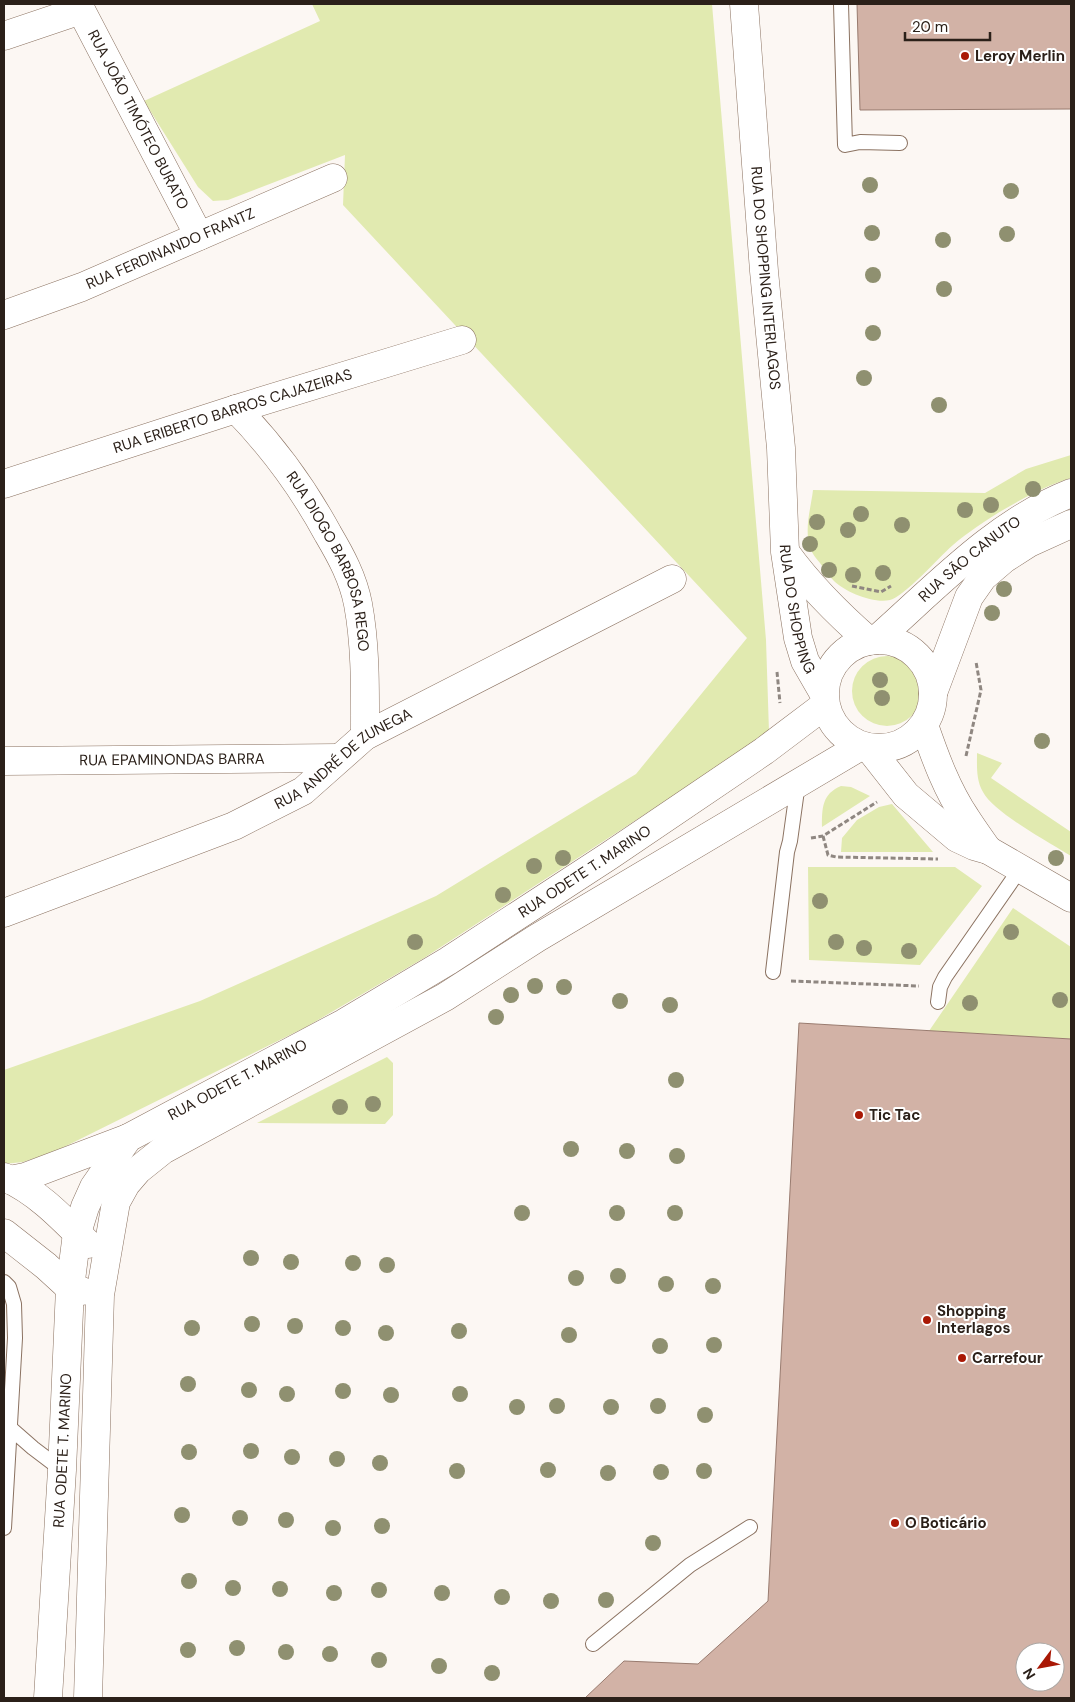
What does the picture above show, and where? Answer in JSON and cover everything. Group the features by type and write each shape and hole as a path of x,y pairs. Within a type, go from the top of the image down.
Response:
{"street":[{"name":"RUA DO SHOPPING INTERLAGOS","path":"744,4 765,280 781,448 785,552"},
{"path":"4,36 80,7"},
{"name":"RUA JOÃO TIMÓTEO BURATO","path":"80,7 199,236"},
{"name":"RUA FERDINANDO FRANTZ","path":"4,315 82,287 333,178"},
{"name":"RUA ERIBERTO BARROS CAJAZEIRAS","path":"4,484 236,409 462,340"},
{"name":"RUA DIOGO BARBOSA REGO","path":"236,409 261,435 311,503 348,571 358,603 362,639 365,685 365,736"},
{"name":"RUA SÃO CANUTO","path":"872,640 1000,532 1027,514 1071,492"},
{"name":"RUA SÃO CANUTO","path":"933,693 969,597 983,578 1004,559 1029,543 1071,524"},
{"name":"RUA DO SHOPPING","path":"785,552 828,604 872,640"},
{"name":"RUA DO SHOPPING","path":"785,552 798,638 805,661 825,699"},
{"name":"RUA ANDRÉ DE ZUNEGA","path":"4,913 234,826 303,791 365,736 672,579"},
{"path":"872,640 890,641 907,647 920,659 930,675 933,693 932,710 924,725 909,740 888,748 865,747 850,741 837,730 829,716 825,699 826,678 836,660 851,647 872,640"},
{"name":"RUA ODETE T. MARINO","path":"48,1698 62,1470 70,1288 77,1232 85,1207 94,1188 128,1138 344,1023 448,961 609,856 784,736 825,699"},
{"path":"924,725 945,778 981,848"},
{"path":"865,747 906,796 957,838 1020,868 1071,898"},
{"name":"RUA ODETE T. MARINO","path":"88,1698 100,1295 116,1202 126,1184 156,1154 445,997 537,938 798,782 865,747"},
{"name":"RUA EPAMINONDAS BARRA","path":"4,762 339,758"},
{"path":"7,1178 25,1177 128,1138"},
{"path":"7,1178 56,1212 105,1261"},
{"path":"4,1233 46,1266 70,1288 100,1295"}],"lane":[{"path":"841,4 845,145 860,142 900,143"},
{"path":"778,976 787,852 798,782"},
{"path":"938,1002 940,987 945,977 1020,868"},
{"path":"4,1282 14,1304 15,1338 4,1528"},
{"path":"9,1427 62,1470"},
{"path":"593,1644 690,1565 750,1527"}],"path":[{"path":"828,604 847,586 881,592 896,582"},
{"path":"945,778 965,759 981,690 974,649 957,625"},
{"path":"784,736 776,721 780,702 777,669 798,638"},
{"path":"790,841 823,836 884,798 901,790"},
{"path":"823,836 828,855 836,857 944,859 981,848"},
{"path":"778,976 940,987"}],"green space":[{"path":"312,4 712,4 766,640 769,732 424,958 306,1027 54,1152 23,1162 4,1164 4,1070 200,1001 436,896 636,774 747,638 343,205 345,155 228,200 213,201 198,187 144,101 320,21"},
{"path":"1071,455 1071,478 1026,497 978,526 953,545 904,592 890,600 868,599 845,589 830,577 810,549 808,530 813,490 985,493 1026,469"},
{"path":"887,656 900,659 912,666 919,678 922,691 919,704 912,716 900,723 887,726 874,723 862,716 855,704 852,691 855,678 862,666 874,659"},
{"path":"977,753 1002,763 991,778 1071,832 1071,856 1023,827 989,800 979,783"},
{"path":"841,786 851,787 870,796 822,827 824,802 830,793"},
{"path":"892,804 933,852 841,852 842,838 857,820 879,807"},
{"path":"808,867 955,867 982,886 920,965 809,960"},
{"path":"1013,908 1071,947 1071,1039 929,1031"},
{"path":"387,1057 393,1063 393,1115 385,1124 257,1123"}],"building":[{"name":"Leroy Merlin","path":"857,4 1071,4 1071,109 860,110"},
{"name":"Shopping Interlagos","path":"799,1023 1071,1039 1071,1698 585,1698 624,1661 698,1664 768,1601"}],"place":[{"name":"Leroy Merlin","path":"965,56"},
{"name":"Tic Tac","path":"859,1115"},
{"name":"Shopping Interlagos","path":"927,1320"},
{"name":"Carrefour","path":"962,1358"},
{"name":"O Boticário","path":"895,1523"}]}
